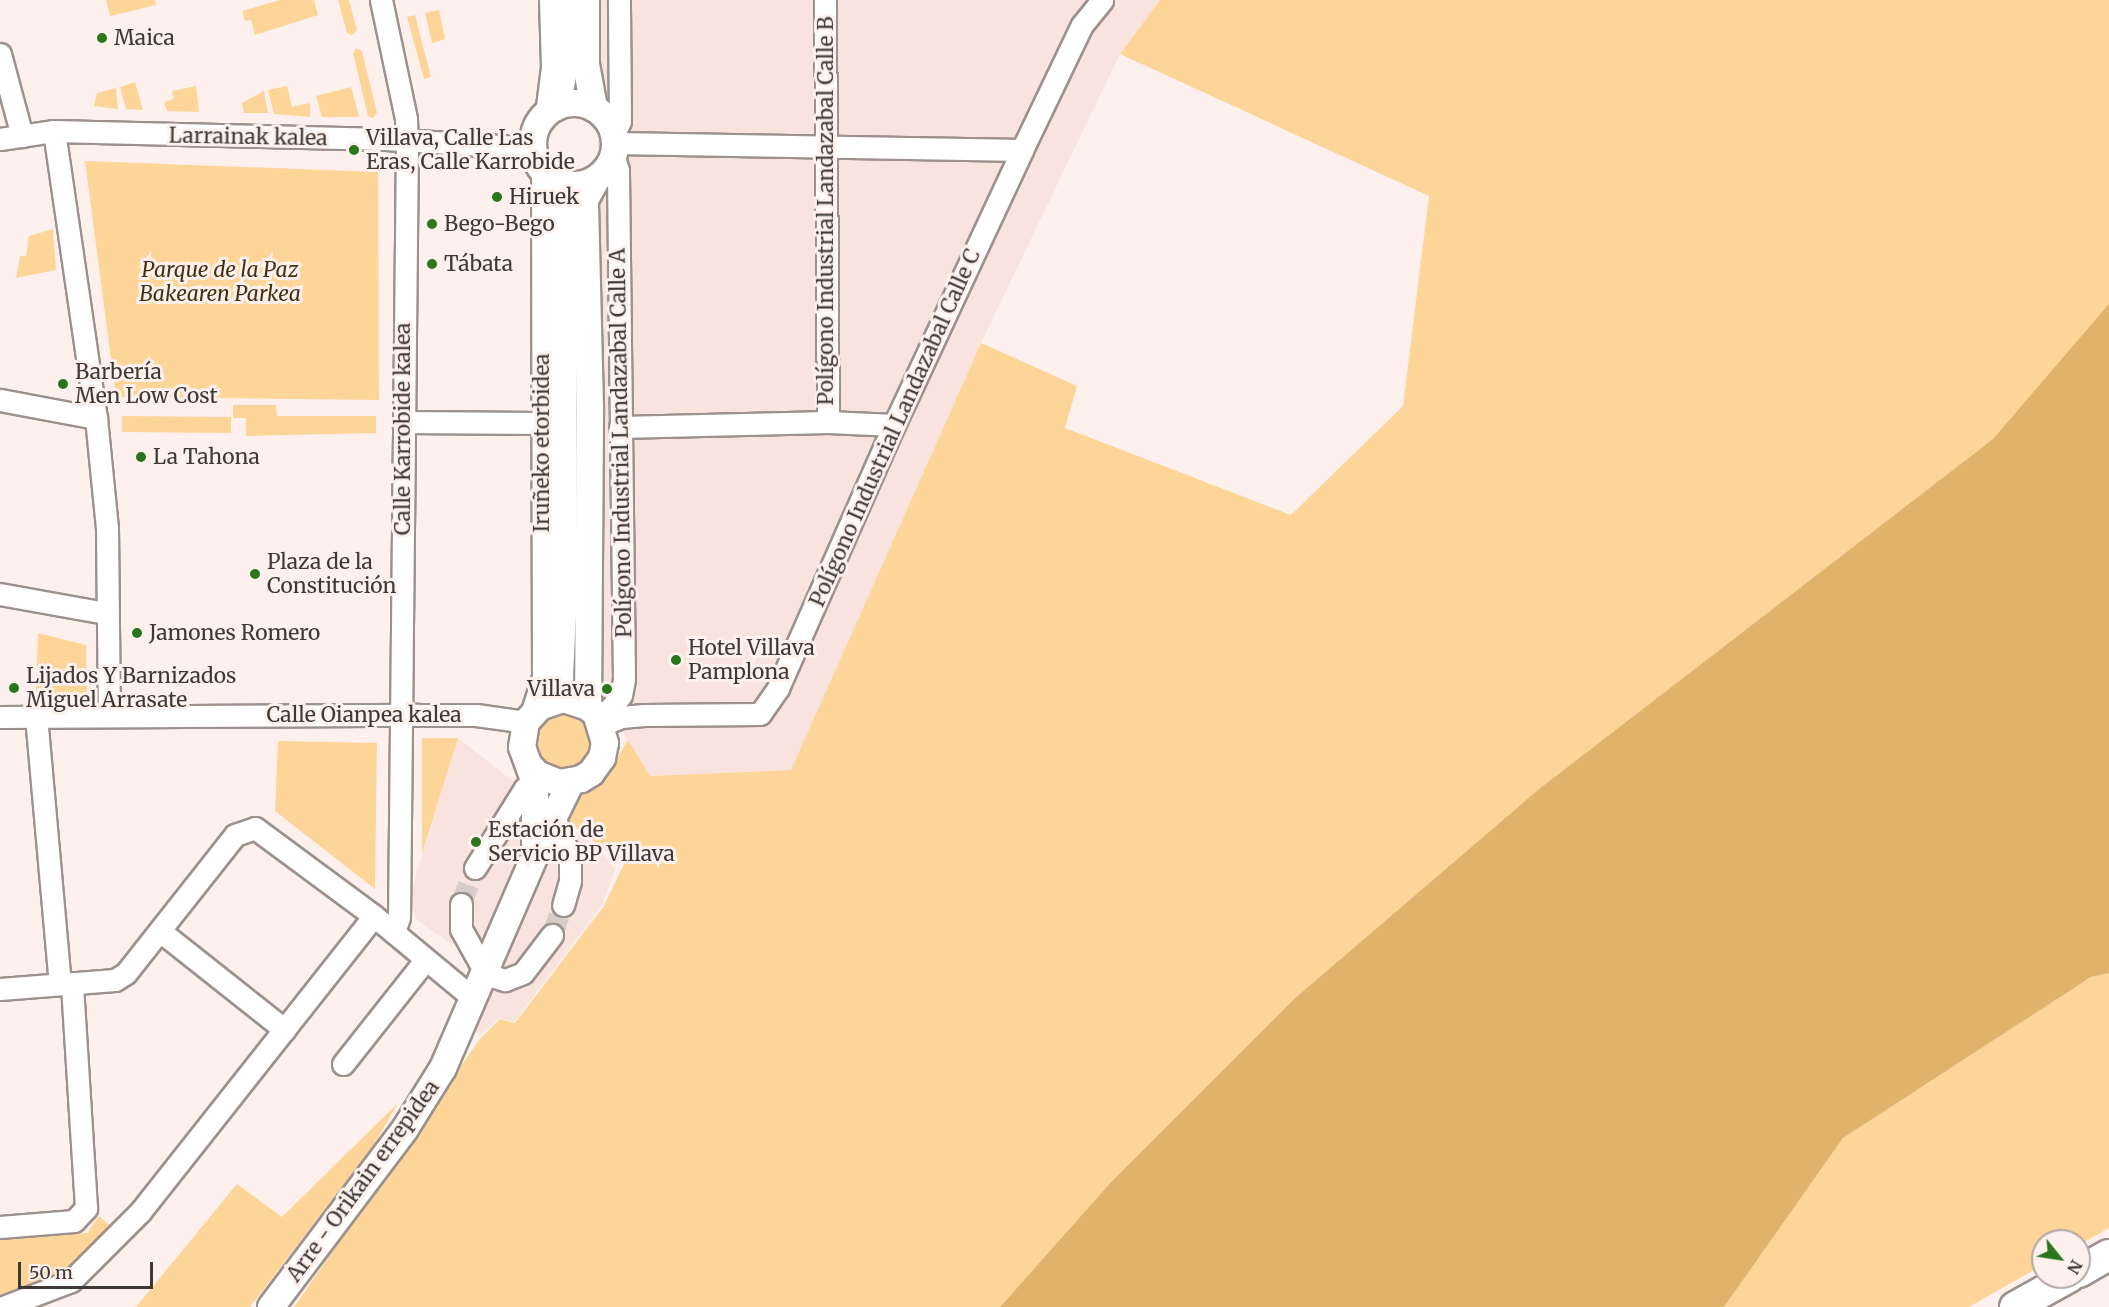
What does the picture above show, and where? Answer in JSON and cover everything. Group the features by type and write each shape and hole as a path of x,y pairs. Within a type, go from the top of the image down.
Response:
{"highway":[{"path":"2091,1265 2109,1255"},
{"path":"2015,1307 2047,1289"}],"main road":[{"path":"564,0 565,65 551,110 537,126 545,167 571,186 596,180"},
{"path":"586,0 586,64 594,108"},
{"path":"530,769 548,780 571,782 591,773 602,758 605,743 597,717 585,200 615,144 610,123 594,108 582,103 551,110"},
{"name":"Iruñeko etorbidea","path":"535,713 560,677 564,593 563,266 545,167"},
{"path":"536,853 530,769 522,734 535,713 563,699 597,717"},
{"name":"Arre - Orikain errepidea","path":"271,1307 405,1129 443,1068 486,974 553,815 571,782"}],"street":[{"name":"Calle Karrobide kalea","path":"381,0 406,119 407,142 399,917 394,932"},
{"path":"550,0 551,110"},
{"name":"Polígono Industrial Landazabal Calle A","path":"597,717 621,695 624,680 618,170 615,144 620,121 619,0"},
{"name":"Polígono Industrial Landazabal Calle B","path":"825,0 828,422"},
{"name":"Polígono Industrial Landazabal Calle C","path":"597,717 760,714 778,688 894,425 1022,150 1082,25 1102,0"},
{"path":"0,54 22,136"},
{"name":"Larrainak kalea","path":"0,139 54,131 407,142 545,167"},
{"path":"54,131 96,418 107,528 106,613 109,714"},
{"path":"615,144 1022,150"},
{"name":"Iruñeko etorbidea","path":"535,713 543,677 540,423 545,167"},
{"path":"0,400 96,418"},
{"path":"403,422 540,423"},
{"path":"620,427 828,422 894,425"},
{"path":"0,594 106,613"},
{"name":"Calle Oianpea kalea","path":"0,717 109,714 476,715 535,713"},
{"path":"475,868 525,788 530,769 504,729 476,715"},
{"path":"0,1227 74,1221 86,1208 66,984 36,716"},
{"path":"553,815 570,856 570,881 563,905"},
{"path":"0,989 115,980 160,931 243,829 263,831 374,916 474,999"},
{"path":"461,904 461,929 486,974 505,980 523,973 552,935"},
{"path":"3,1307 71,1281 140,1212 374,916"},
{"path":"160,931 285,1030"},
{"path":"343,1064 425,960"}],"shaded area":[{"path":"598,0 1160,0 1120,54 981,343 791,770 649,776 592,681 598,416"},
{"path":"2109,304 2109,973 2091,977 1843,1138 1724,1307 1000,1307 1112,1181 1294,999 1539,789 1993,439"},
{"name":"Estación de Servicio BP Villava","path":"458,738 522,788 524,849 489,949 451,944 417,920 408,902"},
{"path":"558,820 595,845 615,869 602,905 514,1022 500,1018 480,1035 476,1032 545,865"}],"green space":[{"path":"106,0 155,0 156,5 110,16"},
{"path":"280,0 314,0 318,15 255,35 251,20 245,21 242,11"},
{"path":"338,0 349,0 357,30 352,35 347,33"},
{"path":"1160,0 2109,0 2109,305 1993,439 1539,789 1294,999 1112,1181 1000,1307 294,1307 479,1040 500,1019 515,1023 604,906 624,864 561,817 572,802 608,773 628,740 650,776 791,770 981,343 1077,386 1065,428 1291,515 1403,406 1429,196 1120,54"},
{"path":"439,10 445,39 432,43 425,13"},
{"path":"415,15 431,77 424,79 407,17"},
{"path":"356,48 362,51 377,113 373,118 368,116 353,53"},
{"path":"135,82 143,110 126,109 120,87"},
{"path":"196,86 199,112 167,111 164,102 174,99 172,91"},
{"path":"287,86 292,107 310,103 310,117 274,114 268,90"},
{"path":"351,87 359,117 322,117 316,96"},
{"path":"116,88 118,109 94,106 97,93"},
{"path":"264,91 268,113 244,113 242,103"},
{"name":"Parque de la Paz Bakearen Parkea","path":"85,161 378,172 379,400 116,397"},
{"path":"53,229 56,270 16,278 20,256 26,256 29,236"},
{"path":"233,405 276,405 277,416 376,416 376,433 246,436 246,418 233,418"},
{"path":"122,416 231,417 231,433 122,432"},
{"path":"38,633 86,645 87,695 36,692"},
{"path":"564,714 574,716 583,722 589,731 591,741 589,751 583,760 574,766 564,768 554,766 545,760 539,751 537,741 539,731 545,722 554,716"},
{"path":"422,738 458,738 422,854"},
{"path":"278,741 377,743 375,889 275,811"},
{"path":"2109,973 2109,1228 2091,1238 2091,1229 2031,1229 2031,1272 1969,1307 1724,1307 1843,1138 2091,977"},
{"path":"398,1103 372,1148 250,1307 136,1307 237,1184 282,1217"},
{"path":"99,1216 113,1228 78,1268 0,1303 0,1239 87,1233"}],"tunnel":[{"path":"461,904 475,868"},
{"path":"552,935 563,905"}],"place":[{"name":"Maica","path":"102,38"},
{"name":"Villava, Calle Las Eras, Calle Karrobide","path":"354,150"},
{"name":"Hiruek","path":"497,197"},
{"name":"Bego-Bego","path":"432,224"},
{"name":"Tábata","path":"432,264"},
{"name":"Barbería Men Low Cost","path":"63,384"},
{"name":"La Tahona","path":"141,457"},
{"name":"Plaza de la Constitución","path":"255,574"},
{"name":"Jamones Romero","path":"137,633"},
{"name":"Hotel Villava Pamplona","path":"676,660"},
{"name":"Lijados Y Barnizados Miguel Arrasate","path":"14,688"},
{"name":"Villava","path":"607,689"},
{"name":"Estación de Servicio BP Villava","path":"476,842"}]}
